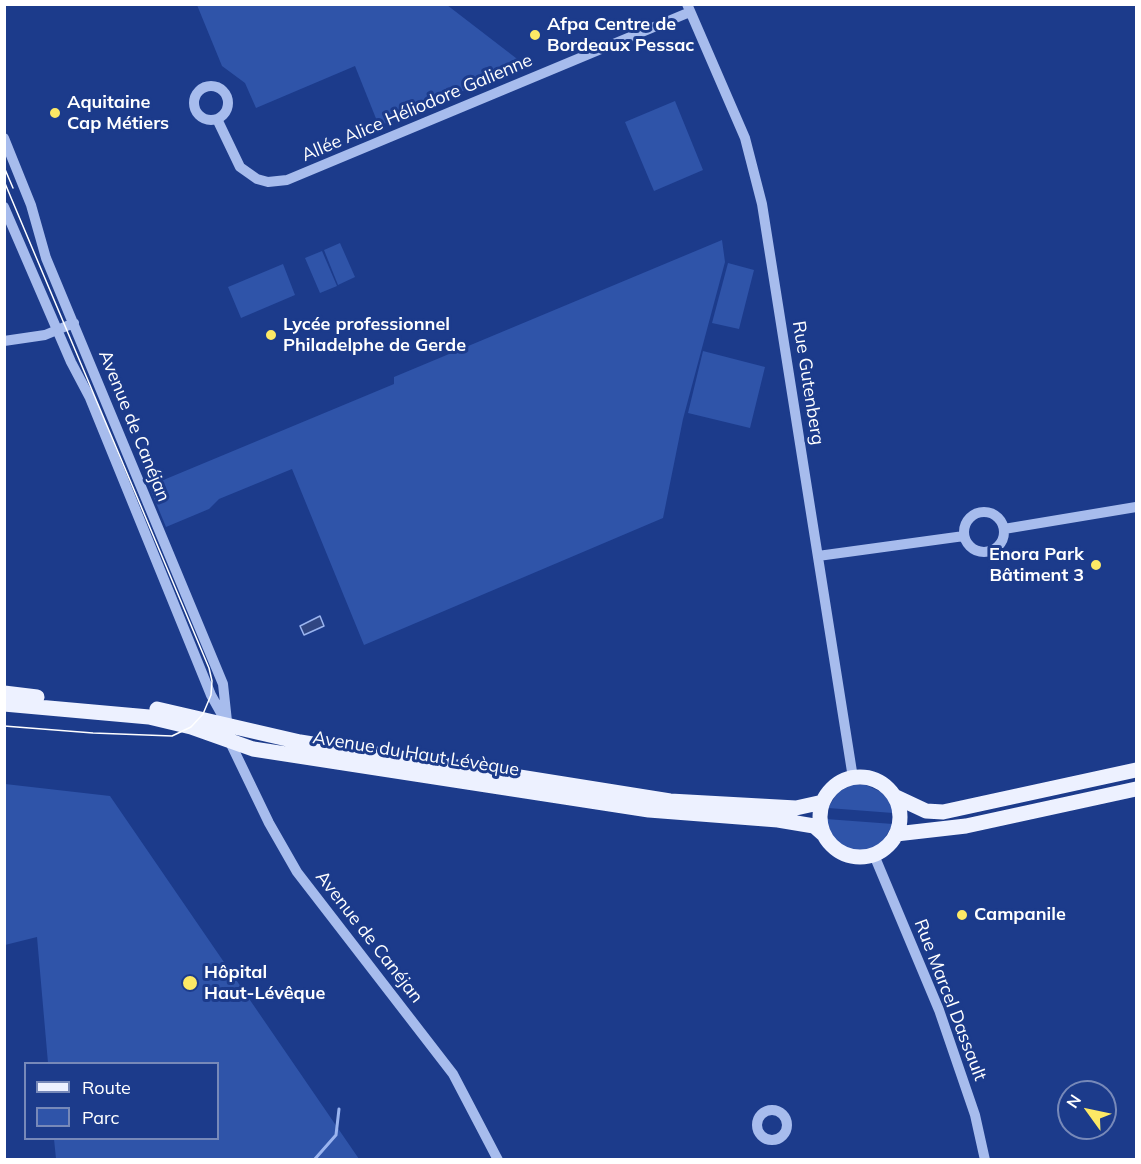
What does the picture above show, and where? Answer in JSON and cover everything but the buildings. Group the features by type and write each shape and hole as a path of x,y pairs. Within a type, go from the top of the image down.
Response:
{"main road":[{"name":"Avenue du Haut Lévèque","path":"4,693 159,709 229,734 265,751 649,810 778,820 814,826 823,834"},
{"name":"Avenue du Haut Lévèque","path":"4,704 149,717 229,734 300,742 670,801 796,808 823,802"},
{"path":"894,796 900,820 896,834 887,847 874,855 860,857 846,855 834,849 823,834 819,816 823,802 830,790 840,782 853,778 876,780 894,796 926,812 943,813 1137,770"},
{"path":"896,834 966,826 1137,789"}],"street":[{"name":"Allée Alice Héliodore Galienne","path":"218,119 240,167 256,179 268,182 287,180 689,8"},
{"name":"Rue Gutenberg","path":"689,8 745,138 762,204 853,778"},
{"name":"Avenue de Canéjan","path":"4,138 31,205 46,258 223,684 229,734"},
{"name":"Avenue de Canéjan","path":"4,207 106,437 211,695 269,823 297,872 453,1074 498,1160"},
{"path":"4,341 33,338 74,323"},
{"path":"1004,529 1137,507"},
{"path":"980,512 987,512 998,518 1004,529 1001,542 985,552 972,548 964,536 965,523 980,512"},
{"path":"818,556 964,536"},
{"name":"Rue Marcel Dassault","path":"874,855 939,1010 975,1115 985,1160"}],"green space":[{"path":"197,5 447,5 525,65 379,126 355,66 256,108 245,83 222,66"},
{"path":"675,101 703,170 654,191 625,122"},
{"path":"722,240 725,262 683,419 663,518 364,645 292,469 219,499 209,509 166,527 149,486 394,384 394,377"},
{"path":"340,243 355,277 338,285 324,250"},
{"path":"322,251 337,286 320,293 305,258"},
{"path":"728,263 754,270 739,329 712,323"},
{"path":"283,264 295,295 241,318 228,287"},
{"path":"703,351 765,367 750,428 688,413"},
{"path":"5,784 110,796 359,1159 56,1159 54,1140 219,1140 219,1062 48,1062 37,937 5,945"},
{"path":"852,785 866,785 881,792 891,803 893,813 828,808 838,792"},
{"path":"826,819 893,824 881,844 861,851 850,850 837,842 829,831"}],"shaded area":[{"path":"320,616 324,626 304,635 300,626"}],"waterway":[{"path":"314,1160 336,1135 339,1109"}],"tram line":[{"path":"4,167 13,188"},
{"path":"4,181 209,668 212,681 211,695 203,714 191,727 172,736 4,726"}],"place":[{"name":"Afpa Centre de Bordeaux Pessac","path":"535,35"},
{"name":"Aquitaine Cap Métiers","path":"55,113"},
{"name":"Lycée professionnel Philadelphe de Gerde","path":"271,335"},
{"name":"Enora Park Bâtiment 3","path":"1096,565"},
{"name":"Campanile","path":"962,915"},
{"name":"Hôpital Haut-Lévêque","path":"190,983"}]}
